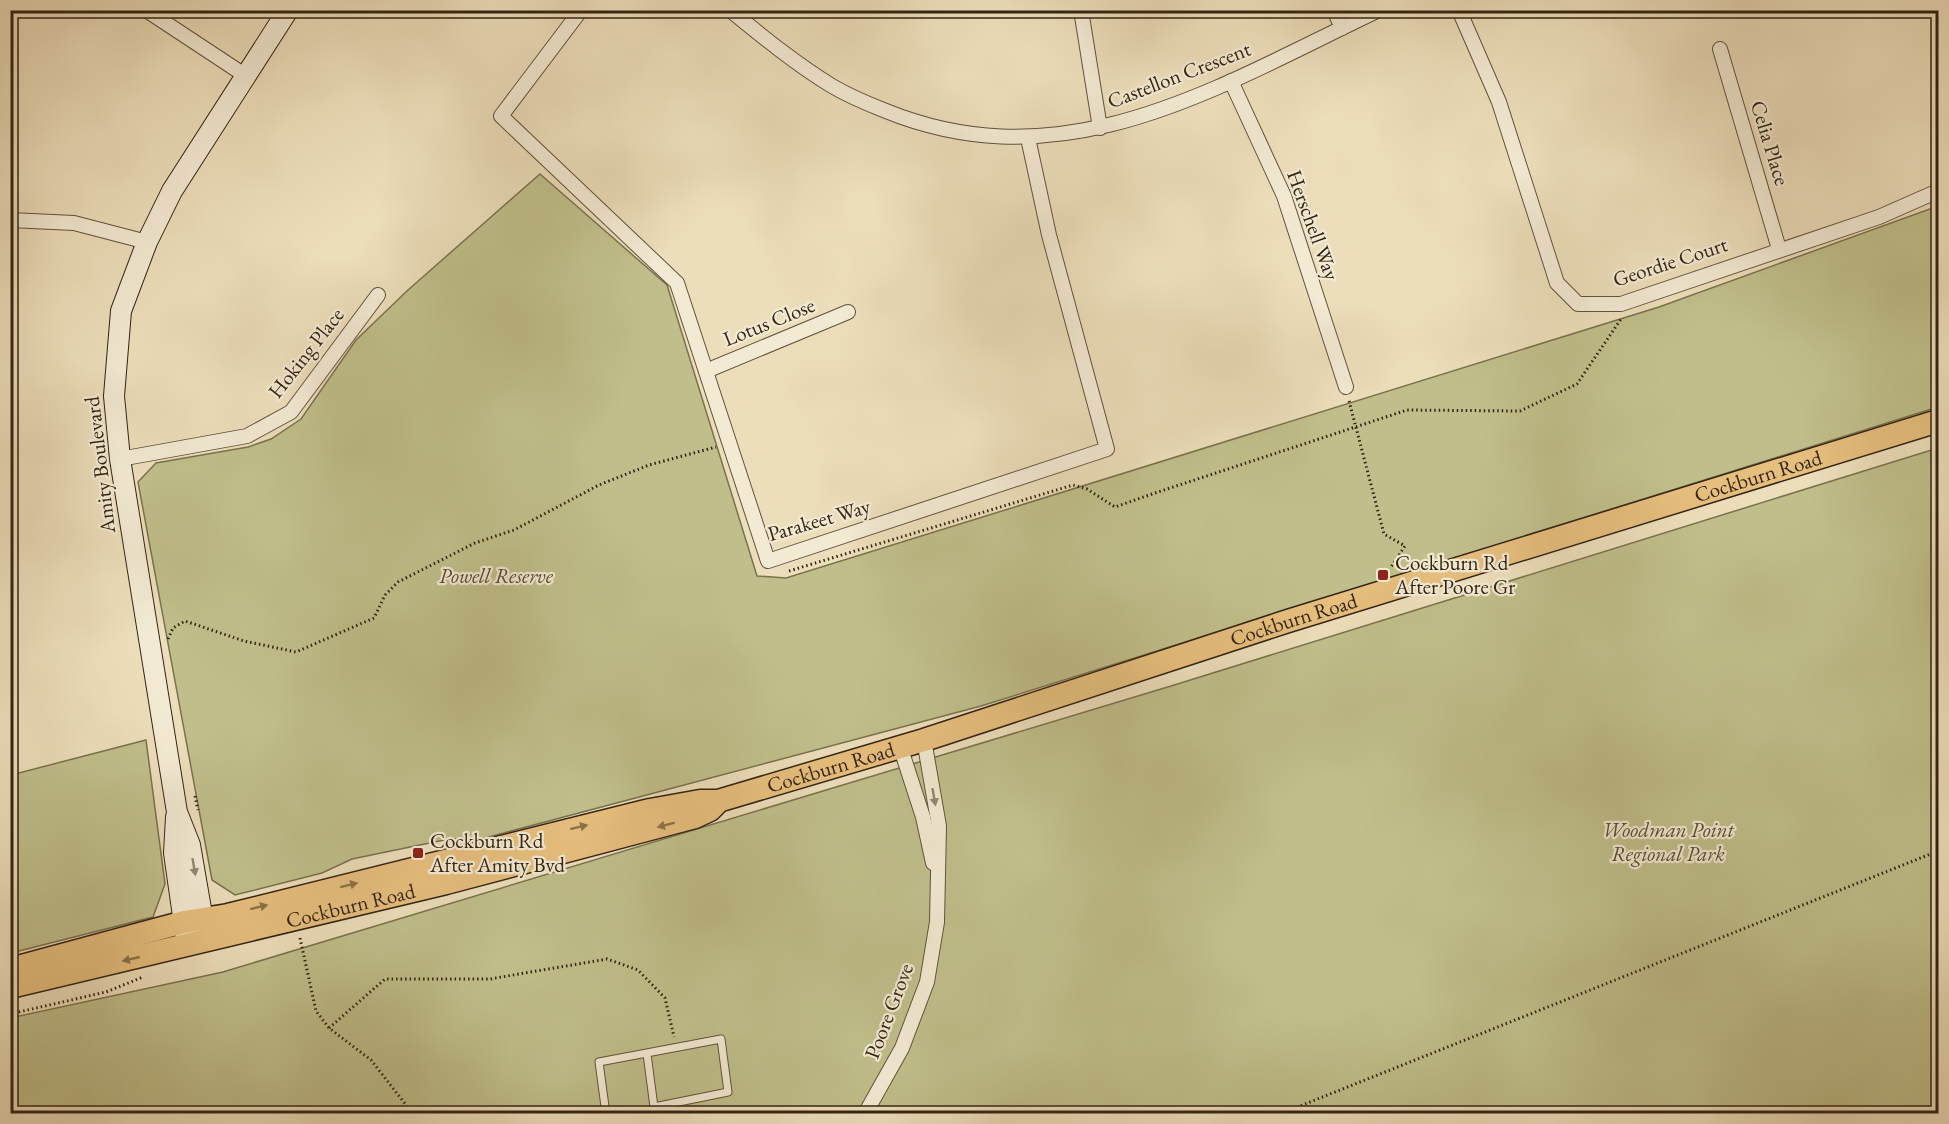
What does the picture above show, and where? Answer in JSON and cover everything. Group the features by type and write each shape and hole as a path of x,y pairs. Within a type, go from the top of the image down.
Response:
{"main road":[{"name":"Cockburn Road","path":"10,969 193,920 650,810 700,801 718,801 924,740 1191,651 1938,421"},
{"name":"Cockburn Road","path":"10,987 446,883 695,817 710,810 718,801"}],"street":[{"path":"147,10 246,76"},
{"name":"Amity Boulevard","path":"197,944 193,920 174,853 177,812 120,459 114,396 121,311 147,242 172,191 288,10"},
{"name":"Parakeet Way","path":"580,10 501,116 677,284 768,561 1107,449 1049,235 1029,138"},
{"name":"Castellon Crescent","path":"730,10 804,68 863,102 909,121 962,135 1029,138 1100,128 1156,111 1231,81 1379,10"},
{"path":"1081,10 1100,128"},
{"path":"1334,10 1342,28"},
{"name":"Geordie Court","path":"1459,10 1499,102 1557,283 1578,304 1622,304 1779,249 1880,217 1938,191"},
{"name":"Celia Place","path":"1720,50 1779,249"},
{"name":"Herschell Way","path":"1231,81 1284,196 1346,387"},
{"path":"10,220 74,223 147,242"},
{"name":"Hoking Place","path":"120,459 247,436 291,412 378,295"},
{"name":"Lotus Close","path":"705,371 848,312"},
{"name":"Poore Grove","path":"865,1113 902,1048 927,982 937,922 939,826 924,740"},
{"name":"Poore Grove","path":"900,746 923,818 937,883"}],"lane":[{"path":"606,1113 598,1062 721,1039 728,1092 654,1110 646,1054"}],"path":[{"path":"1346,387 1384,534 1406,546 1393,566 1384,569"},
{"path":"1280,1113 1938,851"},
{"path":"289,940 300,937 316,1011 329,1028 371,1060 413,1113"},
{"path":"329,1028 385,980 490,979 607,959 638,970 665,998 676,1048"},
{"path":"10,1014 106,992 153,973"}],"green space":[{"name":"Powell Reserve","path":"540,174 667,285 757,576 786,578 1659,307 1938,206 1938,407 981,706 485,838 449,839 352,859 322,873 235,895 212,880 138,482 156,463 248,447 271,439 301,419 356,340 408,290"},
{"name":"Woodman Point Regional Park","path":"1938,448 1938,1113 11,1113 10,1018 223,972 1171,686"},
{"path":"146,740 165,884 153,917 11,953 11,775"}],"place":[{"name":"Cockburn Rd After Poore Gr","path":"1383,575"},
{"name":"Cockburn Rd After Amity Bvd","path":"418,853"}]}
